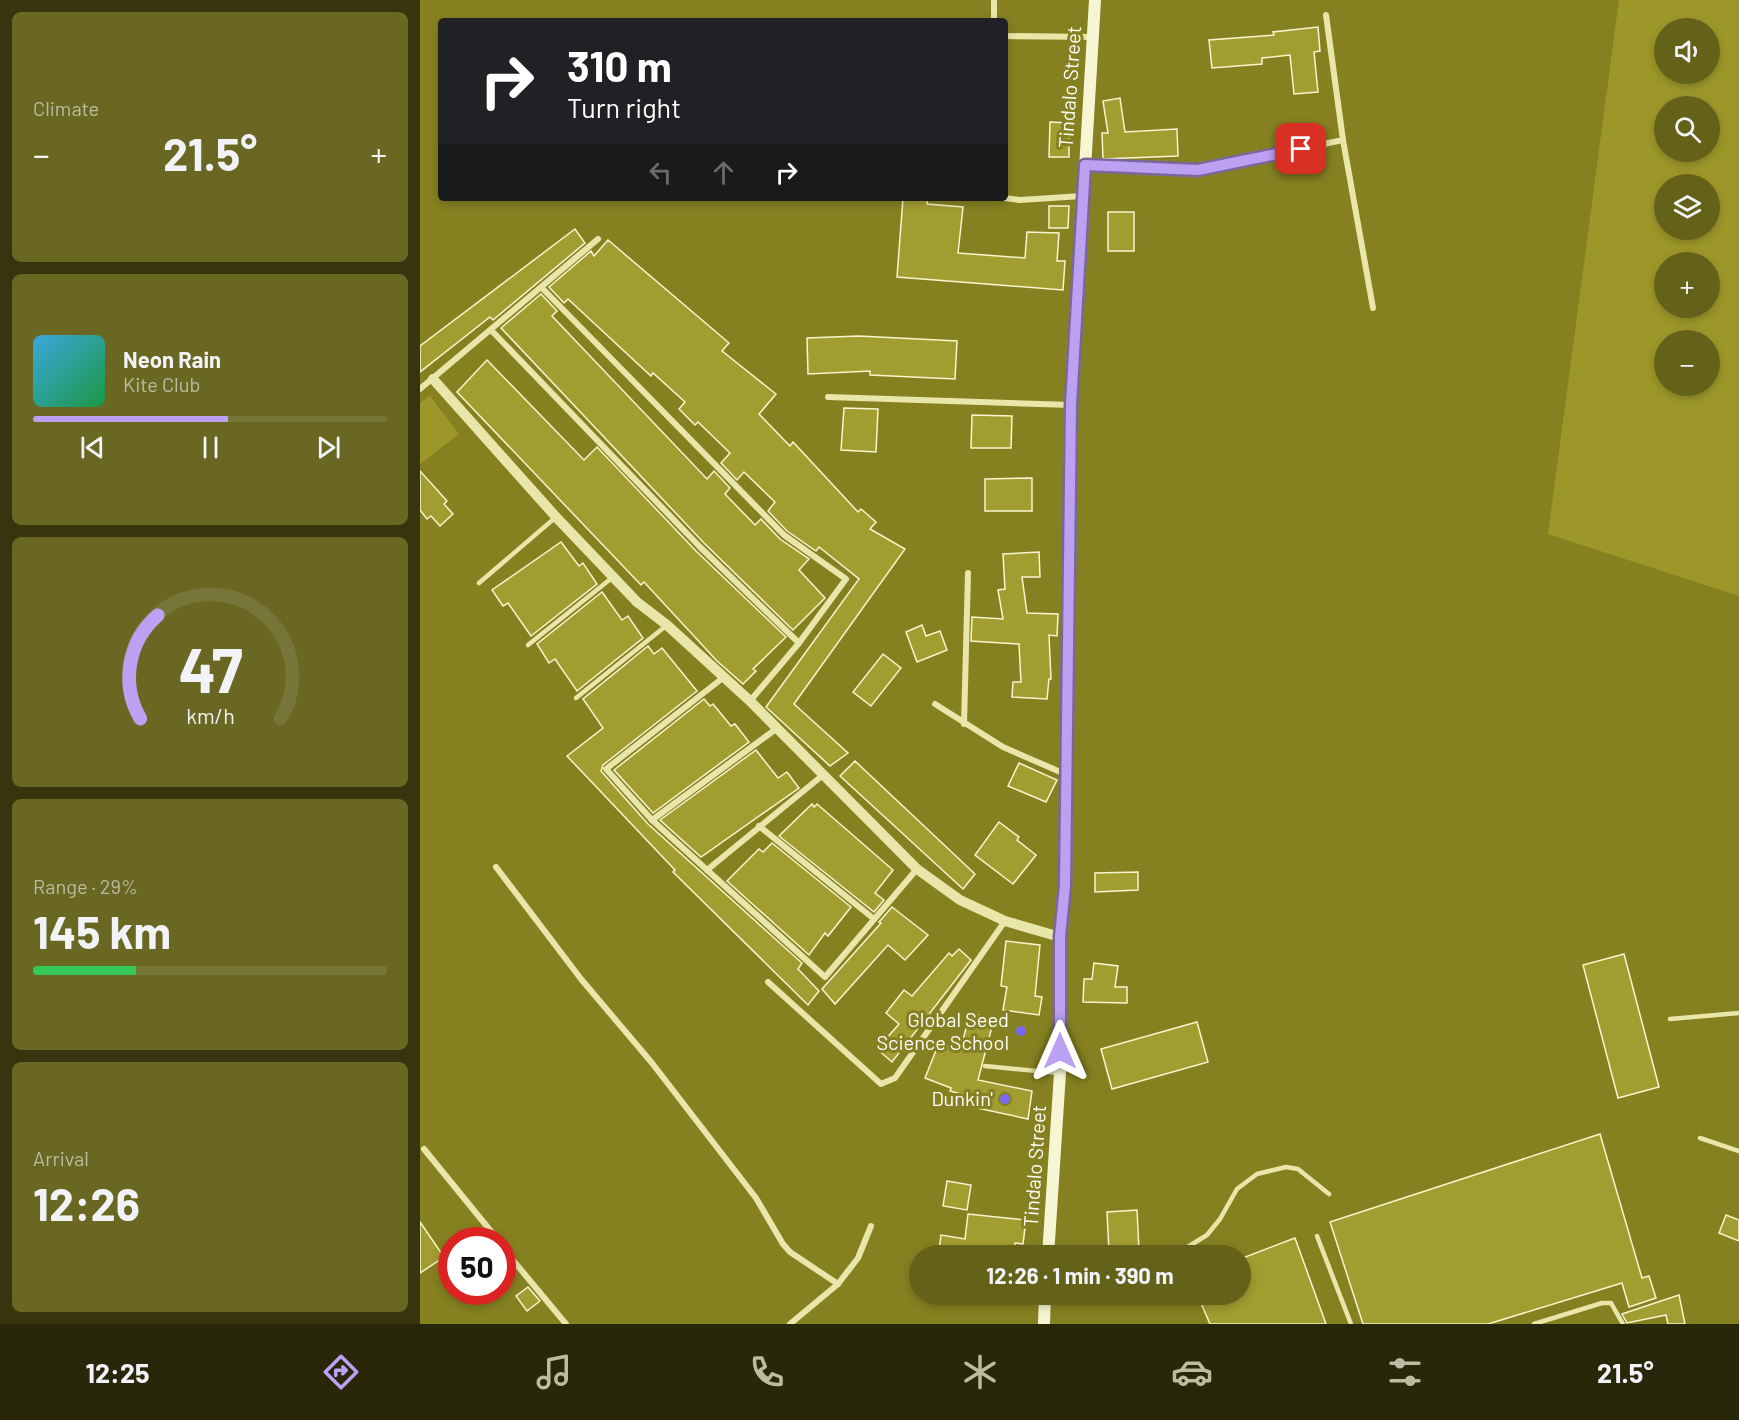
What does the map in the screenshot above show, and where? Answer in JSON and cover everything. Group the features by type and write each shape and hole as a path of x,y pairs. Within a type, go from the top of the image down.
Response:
{"main road":[{"name":"Tindalo Street","path":"1049,1245 1060,1073 1060,937 1065,885 1071,405 1095,0"},
{"path":"1044,1324 1045,1305"}],"street":[{"path":"994,0 994,18"},
{"path":"1326,15 1343,140 1373,308"},
{"path":"1008,36 1094,37"},
{"path":"1085,165 1198,170 1343,140"},
{"path":"1008,198 1020,200 1082,196"},
{"path":"420,389 598,239"},
{"path":"542,288 784,535 846,579 799,643 750,701"},
{"path":"491,330 700,547 799,643"},
{"path":"433,379 556,517 637,602 667,625 750,701 917,869 960,900 1005,921 1060,937"},
{"path":"828,397 1071,405"},
{"path":"964,724 968,573"},
{"path":"724,677 606,769 652,820 825,977 917,869"},
{"path":"935,704 1003,747 1065,774"},
{"path":"652,820 776,729"},
{"path":"707,870 823,775"},
{"path":"759,826 874,920"},
{"path":"496,867 580,980 652,1063 756,1198 783,1244 790,1252 838,1284"},
{"path":"768,982 881,1084 895,1078 1005,921"},
{"path":"424,1149 487,1227"},
{"path":"790,1324 838,1284 858,1258 871,1226"},
{"path":"516,1264 566,1324"}],"lane":[{"path":"479,583 556,517"},
{"path":"528,645 613,577"},
{"path":"576,698 667,625"},
{"path":"1670,1019 1739,1013"},
{"path":"986,1066 1060,1073"},
{"path":"1700,1138 1739,1151"},
{"path":"1191,1245 1207,1235 1242,1183 1257,1174 1286,1167 1298,1169 1329,1194"},
{"path":"1317,1236 1351,1324"},
{"path":"1534,1324 1602,1303 1611,1303 1616,1308 1623,1324"}],"shaded area":[{"path":"1619,0 1739,0 1739,596 1548,534"},
{"path":"430,396 459,434 420,464 420,403"}],"building":[{"path":"1318,27 1320,51 1314,52 1318,92 1294,94 1290,55 1262,58 1262,64 1212,68 1209,40 1274,35 1273,32"},
{"path":"1120,98 1125,132 1177,129 1178,156 1103,159 1102,133 1108,133 1103,101"},
{"path":"1050,122 1069,123 1069,157 1049,157"},
{"path":"903,201 928,201 927,204 963,207 958,253 1025,258 1027,232 1059,233 1057,261 1065,261 1063,290 897,277"},
{"path":"1049,206 1069,206 1068,228 1049,228"},
{"path":"1108,212 1134,212 1134,251 1108,251"},
{"path":"575,229 585,243 493,320 490,317 420,372 420,346"},
{"path":"608,240 729,343 722,351 776,394 759,414 790,446 793,442 858,512 861,509 876,522 870,529 905,549 794,704 848,753 830,766 766,707 859,579 819,547 816,551 787,531 768,511 775,502 744,472 737,480 721,463 730,453 698,422 695,425 679,409 685,402 653,373 651,376 568,299 564,303 549,287 591,251 594,256"},
{"path":"541,294 557,311 552,316 707,479 714,471 730,488 725,494 755,525 761,519 780,539 809,559 799,570 825,598 793,630 704,543 501,328"},
{"path":"859,336 957,341 955,379 870,375 870,371 808,374 807,338"},
{"path":"487,360 584,460 597,447 696,551 786,637 753,669 756,671 743,684 717,661 644,582 641,585 457,392"},
{"path":"844,408 878,409 876,452 841,450"},
{"path":"972,415 1012,416 1011,448 971,448"},
{"path":"420,471 447,501 444,504 453,514 440,526 431,516 427,519 420,510"},
{"path":"1032,478 1032,511 985,511 985,479"},
{"path":"561,542 579,566 583,563 597,584 531,636 508,603 503,606 492,590"},
{"path":"1039,552 1040,577 1022,577 1027,613 1058,614 1057,636 1049,635 1051,679 1049,679 1047,699 1012,697 1013,682 1021,682 1019,644 971,641 972,617 1003,619 998,590 1005,589 1003,554"},
{"path":"602,592 622,620 628,616 643,638 577,691 555,659 549,663 537,644"},
{"path":"922,625 926,636 940,631 947,650 917,662 906,632"},
{"path":"648,646 654,654 662,648 697,691 603,765 601,771 648,824 802,963 798,969 819,991 808,1005 673,872 675,870 567,756 603,728 583,699"},
{"path":"883,654 901,668 871,706 853,692"},
{"path":"704,699 710,706 713,704 731,726 735,724 749,742 653,813 614,770"},
{"path":"756,750 778,778 787,772 799,788 701,857 660,820"},
{"path":"855,761 975,874 963,889 840,776"},
{"path":"1019,763 1057,780 1046,802 1008,786"},
{"path":"812,804 814,807 817,804 893,870 875,893 884,900 874,912 779,836"},
{"path":"999,822 1019,837 1017,840 1036,855 1013,884 975,855"},
{"path":"772,843 851,907 828,936 825,933 809,955 727,881 759,849 763,852"},
{"path":"1138,872 1138,890 1095,892 1095,873"},
{"path":"892,907 928,935 905,960 888,945 835,1004 822,989 881,923 879,922"},
{"path":"1006,941 1040,945 1035,996 1042,997 1039,1015 1003,1010 1007,987 1001,986"},
{"path":"959,949 971,960 892,1062 877,1049 899,1024 886,1013 904,990 912,996 949,953 952,956"},
{"path":"1624,954 1659,1087 1618,1098 1583,965"},
{"path":"1094,963 1118,966 1115,987 1127,987 1127,1003 1083,1002 1084,979 1092,979"},
{"path":"970,1013 994,1019 978,1080 1032,1091 1028,1119 977,1108 979,1099 950,1091 951,1088 925,1078 939,1043 960,1051"},
{"path":"1197,1022 1208,1062 1112,1089 1101,1049"},
{"path":"1600,1134 1642,1278 1649,1276 1656,1298 1629,1307 1622,1283 1488,1324 1363,1324 1330,1222"},
{"path":"947,1181 971,1185 967,1210 943,1206"},
{"path":"1137,1210 1139,1245 1109,1245 1107,1212"},
{"path":"968,1214 1026,1220 1023,1244 940,1245 941,1235 965,1239"},
{"path":"1726,1215 1739,1220 1739,1241 1719,1233"},
{"path":"420,1222 438,1248 438,1261 420,1273"},
{"path":"1295,1238 1326,1324 1210,1324 1202,1305 1251,1305 1251,1255"},
{"path":"528,1287 540,1301 527,1311 516,1296"},
{"path":"1679,1295 1685,1324 1668,1324 1666,1315 1627,1323 1622,1314"}],"place":[{"name":"Global Seed Science School","path":"1021,1031"},
{"name":"Dunkin'","path":"1005,1099"}],"route":[{"path":"1060,1051 1060,937 1065,885 1071,405 1085,165 1198,170 1301,149"}]}
